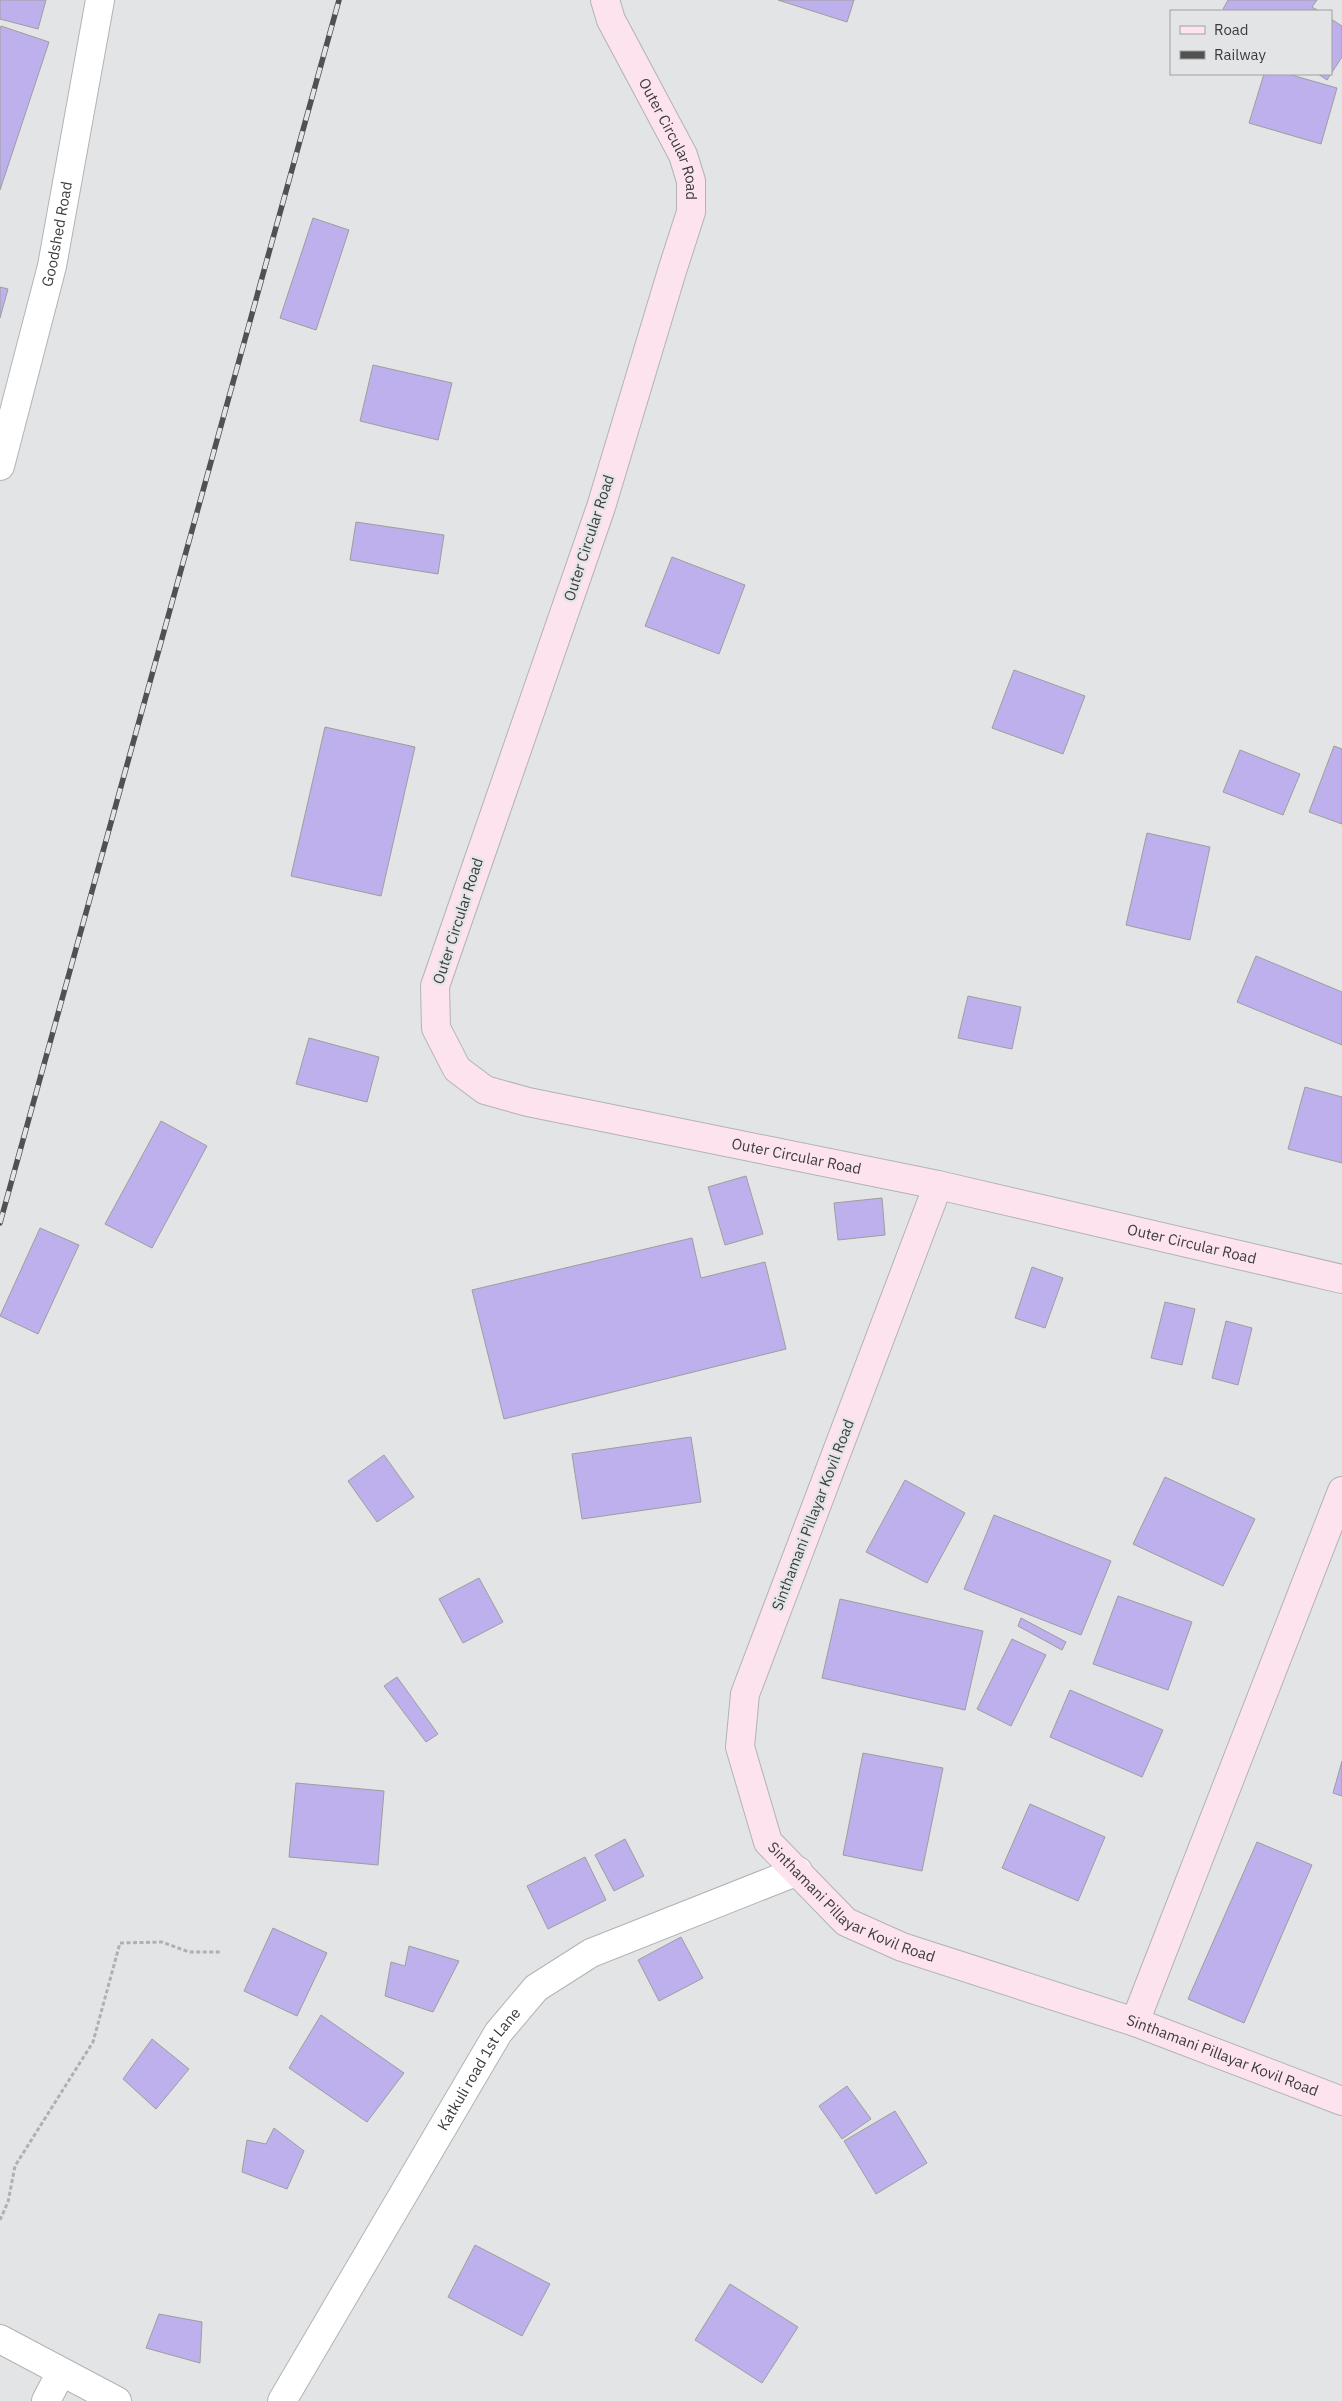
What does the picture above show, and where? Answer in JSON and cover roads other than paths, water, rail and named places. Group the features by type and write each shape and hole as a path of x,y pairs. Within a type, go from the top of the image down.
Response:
{"street":[{"name":"Goodshed Road","path":"0,466 52,266 100,0"},
{"name":"Outer Circular Road","path":"605,0 611,20 684,155 691,182 692,212 672,271 601,507 435,986 436,1028 457,1069 485,1090 528,1102 938,1185 1342,1279"},
{"name":"Sinthamani Pillayar Kovil Road","path":"938,1185 745,1694 740,1747 754,1801 768,1842 846,1922 894,1944 1135,2022 1342,2101"},
{"path":"1135,2022 1342,1491"},
{"name":"Katkuli road 1st Lane","path":"282,2401 498,2034 536,1988 591,1953 798,1871"},
{"path":"0,2339 117,2401"},
{"path":"46,2401 62,2372"}],"railway":[{"path":"0,1223 339,0"}]}
